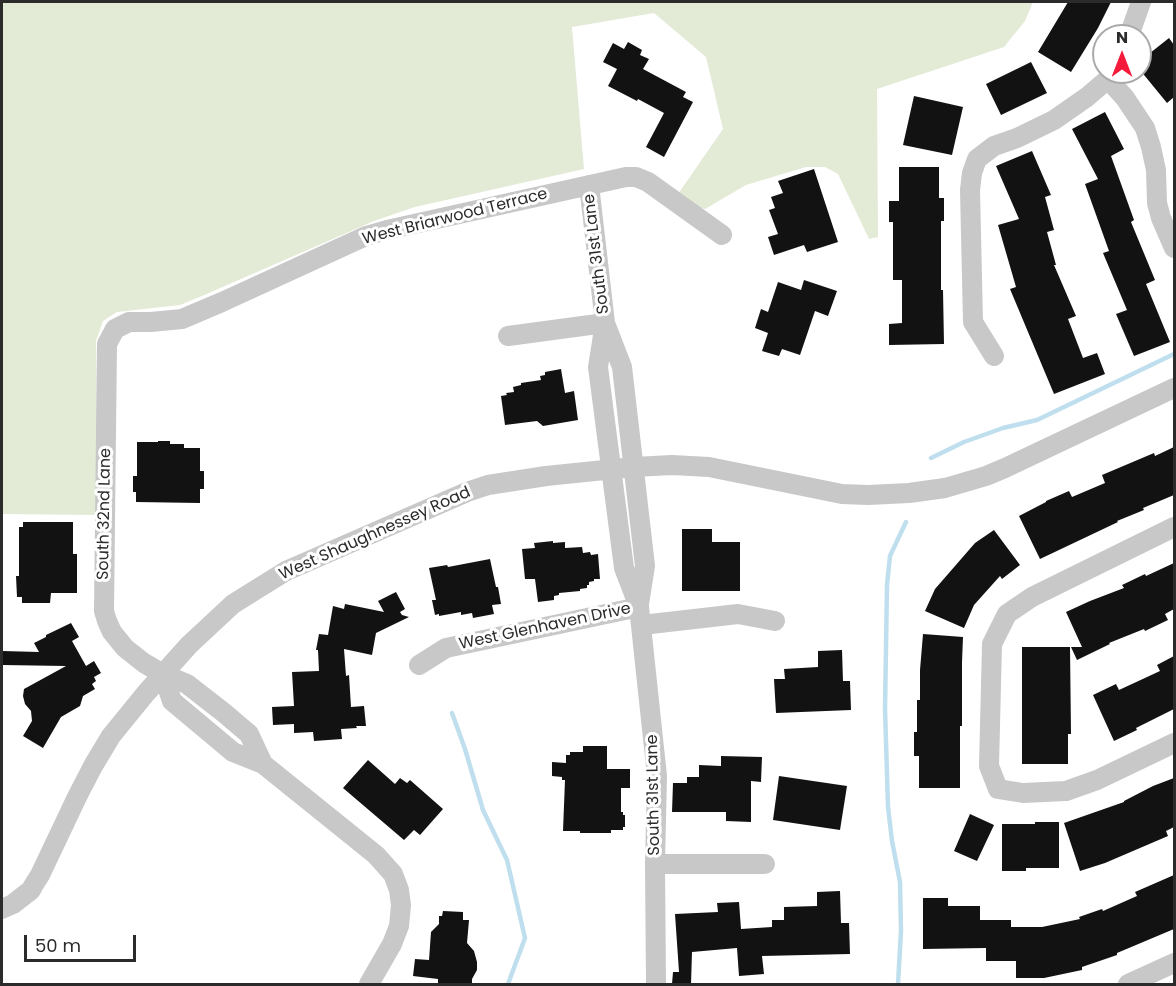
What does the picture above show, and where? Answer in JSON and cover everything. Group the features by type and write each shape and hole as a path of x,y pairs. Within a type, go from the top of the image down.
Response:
{"street":[{"path":"1133,24 1141,2"},
{"path":"994,356 973,322 970,190 977,159 994,146 1017,138 1054,120 1101,84"},
{"path":"1115,84 1145,128 1156,170 1157,203 1174,248"},
{"name":"West Briarwood Terrace","path":"115,329 129,322 182,319 377,233 626,177 636,177 648,182 722,236"},
{"name":"South 31st Lane","path":"590,185 605,323 622,367 645,566 640,616 657,776 656,984"},
{"path":"508,336 605,323"},
{"name":"South 31st Lane","path":"605,323 598,366 624,568 640,616"},
{"name":"South 32nd Lane","path":"115,329 107,344 104,611 107,621 111,632 125,648 144,663 187,684 249,734 263,764"},
{"name":"West Shaughnessey Road","path":"2,909 13,904 33,886 76,797 111,736 163,674 189,645 233,604 286,571 467,492 488,485 536,477 672,465 709,467 842,494 877,495 945,488 986,476 1041,452 1174,388"},
{"path":"603,398 626,396"},
{"path":"1174,528 1032,597 1007,614 992,644 989,766 998,789 1023,793 1066,791 1097,780 1174,743"},
{"path":"620,533 641,531"},
{"name":"West Glenhaven Drive","path":"419,664 446,648 640,616 738,614 775,621"},
{"name":"South 32nd Lane","path":"163,674 172,701 233,752 263,764 376,855 393,874 399,890 401,905 399,926 392,944 369,984"},
{"path":"208,732 223,712"},
{"path":"655,864 765,864"},
{"path":"1128,984 1174,963"}],"green space":[{"path":"2,2 1033,2 1025,21 1004,47 877,89 878,237 869,239 838,174 825,167 806,167 746,185 705,209 696,207 678,194 723,129 706,57 654,13 572,27 584,169 415,207 374,221 180,305 117,312 103,321 96,341 98,515 2,514"}],"building":[{"path":"1068,2 1111,2 1100,24 1092,24 1092,38 1071,72 1038,52"},
{"path":"1169,38 1174,45 1174,97 1167,103 1151,84 1152,51"},
{"path":"628,42 642,50 640,55 649,59 643,69 686,92 683,97 693,102 664,157 646,147 664,113 608,86 617,69 603,62 613,43 624,49"},
{"path":"1031,62 1047,93 1001,115 986,84"},
{"path":"914,96 963,107 952,155 903,145"},
{"path":"1105,112 1124,149 1111,156 1134,220 1131,222 1155,280 1146,284 1170,342 1134,356 1116,314 1127,310 1103,253 1109,251 1085,184 1098,179 1072,129"},
{"path":"1032,151 1051,195 1045,197 1054,230 1047,232 1056,265 1054,265 1076,316 1068,319 1083,358 1097,353 1105,374 1054,394 1010,289 1016,287 998,225 1019,219 996,166"},
{"path":"899,167 939,167 939,198 944,198 944,221 941,221 941,290 943,290 944,344 889,345 889,324 902,323 902,280 893,280 893,222 889,222 889,201 899,201"},
{"path":"814,169 838,242 807,252 804,245 774,255 768,237 778,234 769,210 775,208 771,197 783,193 778,181"},
{"path":"804,280 837,291 828,316 815,311 800,355 782,349 779,356 762,351 768,333 755,328 761,309 768,312 778,282 801,290"},
{"path":"561,369 565,393 574,391 578,420 543,426 537,421 505,425 501,396 514,392 513,387 521,383 541,380 540,376 545,375 545,372"},
{"path":"158,441 184,444 184,448 200,448 200,471 204,471 204,489 200,489 200,503 136,502 136,492 133,492 133,476 137,476 137,442"},
{"path":"1174,447 1174,495 1040,559 1019,516 1069,491 1072,497 1105,483 1102,475"},
{"path":"23,522 73,522 73,554 77,554 77,593 51,593 50,603 22,603 22,597 17,597 19,527 23,527"},
{"path":"682,529 712,529 712,542 740,542 740,591 682,591"},
{"path":"994,530 1020,565 1002,579 1000,576 974,605 964,628 925,611 935,589 975,543"},
{"path":"553,541 553,543 565,542 565,548 582,547 583,553 598,554 600,579 589,582 587,588 580,589 580,591 559,593 554,596 554,600 538,602 535,579 525,579 522,549 535,548 534,543"},
{"path":"490,559 501,604 492,605 494,614 473,618 472,613 461,615 461,612 435,615 432,600 436,600 429,568"},
{"path":"1174,563 1174,609 1165,614 1168,620 1145,631 1144,629 1109,643 1077,660 1071,647 1082,647 1066,612 1124,588 1122,585"},
{"path":"396,592 405,609 400,612 409,617 376,633 372,655 344,649 346,676 349,675 351,707 364,706 366,726 341,729 342,739 314,741 313,732 294,733 294,724 273,725 272,707 294,706 292,672 319,671 318,650 316,650 319,634 328,635 333,606 344,609 345,604 384,612 378,601"},
{"path":"71,623 79,637 72,641 86,666 94,661 101,673 94,677 96,681 92,684 95,689 83,696 80,706 61,717 43,748 23,736 32,721 31,711 25,704 23,696 24,689 66,666 2,665 2,651 39,652 34,643"},
{"path":"923,634 963,637 960,788 919,788 919,756 914,756 914,732 917,732 917,700 920,700"},
{"path":"1022,647 1070,647 1071,734 1068,734 1068,764 1022,764"},
{"path":"842,650 843,681 850,681 851,710 776,713 774,679 785,679 784,669 818,667 818,651"},
{"path":"1174,656 1174,709 1114,741 1093,695 1116,684 1119,690 1160,671 1157,665"},
{"path":"583,746 607,746 607,769 630,769 630,788 621,788 621,812 625,815 623,830 611,830 611,833 563,831 565,780 562,780 562,777 552,776 552,762 566,763 566,755 570,755 570,752 583,752"},
{"path":"721,756 762,757 761,782 751,781 751,822 726,821 726,812 672,812 673,783 687,783 687,777 699,777 699,765 721,766"},
{"path":"368,760 395,784 400,778 407,783 410,780 443,809 420,835 414,830 404,840 343,788"},
{"path":"779,776 847,786 840,830 773,820"},
{"path":"1174,778 1174,827 1166,831 1168,836 1105,863 1080,871 1064,823 1124,802 1153,786"},
{"path":"970,814 994,825 977,861 954,851"},
{"path":"1035,822 1059,822 1059,868 1002,871 1002,824 1035,824"},
{"path":"1174,875 1174,929 1117,953 1117,955 1082,967 1082,970 1044,978 1016,978 1016,961 986,961 986,948 923,949 923,898 948,898 948,906 980,906 980,920 1011,920 1011,927 1042,927 1080,919 1079,917 1102,909 1103,911 1137,896 1135,892"},
{"path":"840,891 841,923 849,923 850,954 762,956 764,974 739,976 737,948 692,952 691,984 672,984 673,972 679,972 675,914 718,912 717,903 739,902 741,929 772,927 772,920 784,920 784,907 817,906 817,892"},
{"path":"443,911 463,912 463,920 469,920 467,943 474,951 477,962 472,984 438,984 438,979 413,976 415,959 429,960 431,932 439,924 439,916 442,916"}],"waterway":[{"path":"931,458 964,442 1003,428 1037,420 1174,354"},
{"path":"898,984 901,931 900,882 888,807 885,709 887,585 890,556 906,522"},
{"path":"452,713 483,810 507,860 525,938 508,984"}]}
